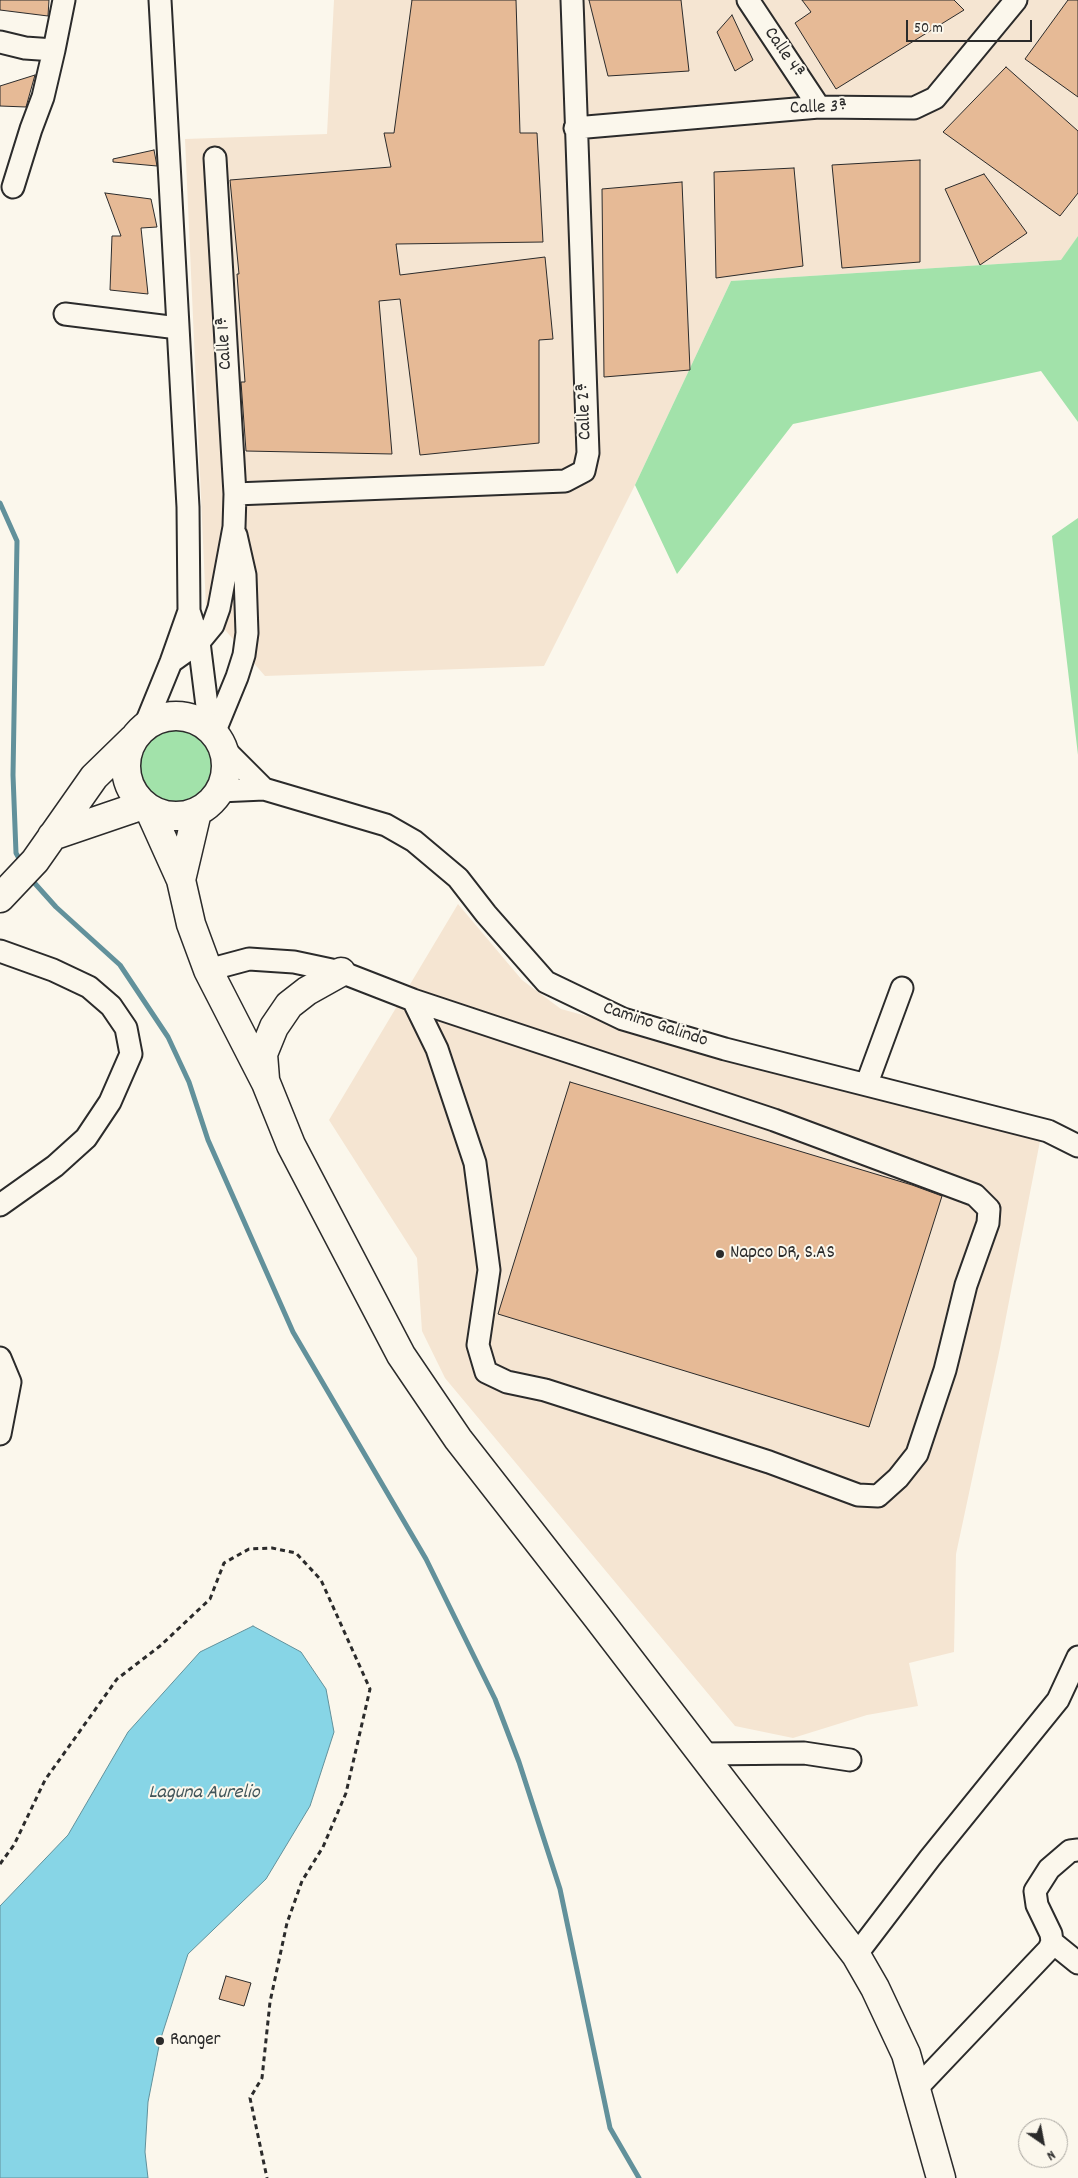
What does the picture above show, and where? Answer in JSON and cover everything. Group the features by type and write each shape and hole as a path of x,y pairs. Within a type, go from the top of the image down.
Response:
{"main road":[{"path":"2,896 35,861 52,836 94,777 139,732 156,721 182,716 196,720 215,736 226,772 220,791 213,800 197,812 181,816 164,816 146,807 52,836"},
{"path":"139,732 127,754 126,772 131,790 146,807 181,880 191,924 208,970 266,1083 291,1145 401,1355 458,1439 856,1955 906,2054 941,2178"},
{"path":"181,880 197,812"},
{"path":"266,1083 263,1054 274,1028 289,1005 307,991 340,972"}],"street":[{"path":"14,187 31,129 43,97 64,0"},
{"path":"160,0 188,507 189,610 199,642 208,714 215,736"},
{"name":"Calle 2ª","path":"235,494 565,481 584,471 588,453 575,128 572,0"},
{"name":"Calle 4ª","path":"748,0 819,107"},
{"name":"Calle 3ª","path":"575,128 819,107 914,108 935,98 1016,0"},
{"path":"0,42 25,48 54,50"},
{"name":"Calle 1ª","path":"171,662 199,642 208,633 216,617 234,527 235,494 216,158"},
{"path":"65,314 178,328"},
{"name":"Calle 1ª","path":"215,736 244,655 247,633 245,575 234,527"},
{"path":"139,732 171,662 189,610"},
{"name":"Camino Galindo","path":"215,736 264,789"},
{"name":"Camino Galindo","path":"220,791 264,789 386,826 414,841 458,878 486,914 546,982 623,1019 725,1049 867,1083 1048,1131 1078,1146"},
{"path":"0,951 53,970 89,987 111,1006 126,1028 131,1054 110,1102 86,1138 55,1166 0,1205"},
{"path":"208,970 249,959 294,962 340,972 413,1000 774,1120 975,1195 989,1209 988,1223 966,1285 945,1370 917,1454 898,1478 878,1496 858,1496 769,1462 545,1390 507,1382 486,1372 478,1345 490,1270 475,1163 437,1049 413,1000"},
{"path":"867,1083 902,988"},
{"path":"0,1358 10,1382 0,1434"},
{"path":"856,1955 930,1858 1058,1700 1078,1657"},
{"path":"702,1754 804,1753 850,1760"},
{"path":"916,2089 1049,1949 1052,1942 1051,1934 1037,1905 1035,1891 1049,1869 1070,1851 1078,1850"},
{"path":"1052,1942 1078,1963"}],"path":[{"path":"0,1864 14,1845 45,1780 117,1679 160,1646 210,1599 224,1563 249,1549 272,1548 296,1553 321,1580 370,1690 346,1793 323,1848 302,1881 285,1932 270,2002 262,2078 250,2098 267,2178"}],"shaded area":[{"path":"334,0 1078,0 1078,236 1062,260 731,281 635,485 544,666 265,676 206,608 185,139 327,134"},
{"path":"458,904 522,980 561,1009 1040,1141 1000,1348 956,1554 954,1652 909,1663 918,1706 867,1715 793,1738 735,1726 445,1378 422,1331 417,1258 329,1120"}],"green space":[{"path":"1078,236 1078,422 1041,371 793,424 677,574 635,485 731,281 1061,260"},
{"path":"1078,518 1078,755 1052,536"},
{"path":"176,722 193,726 207,735 216,749 220,766 216,783 207,797 193,806 176,810 159,806 145,797 136,783 132,766 136,749 145,735 159,726"}],"water":[{"name":"Laguna Aurelio","path":"253,1626 301,1652 326,1689 334,1732 310,1806 266,1879 188,1954 160,2041 148,2102 145,2152 148,2178 0,2178 0,1906 68,1835 128,1732 200,1652"}],"building":[{"path":"0,0 49,0 48,16 0,10"},
{"path":"412,0 516,0 520,133 537,133 543,242 396,244 400,275 545,257 553,339 539,340 539,443 420,455 400,299 379,301 392,454 246,451 241,382 245,382 237,274 239,274 230,180 391,167 384,133 394,133"},
{"path":"589,0 681,0 689,71 608,76"},
{"path":"802,0 954,0 964,10 836,89 795,23 811,12"},
{"path":"1068,0 1078,0 1078,97 1025,59"},
{"path":"732,15 753,60 735,71 717,32"},
{"path":"1006,67 1078,131 1078,193 1060,216 943,132"},
{"path":"35,75 26,107 0,106 0,86"},
{"path":"154,150 157,166 113,162 113,159"},
{"path":"920,160 920,262 842,268 832,165"},
{"path":"794,168 803,266 716,278 714,172"},
{"path":"984,174 1027,233 980,265 945,189"},
{"path":"682,182 690,370 604,377 602,189"},
{"path":"105,193 151,199 157,227 141,228 148,294 110,290 112,236 121,236"},
{"name":"Napco DR, S.AS","path":"570,1082 912,1185 942,1196 869,1427 498,1314"},
{"path":"226,1976 251,1983 244,2006 219,1999"}],"waterway":[{"path":"0,503 17,541 13,775 16,853 21,862"},
{"path":"30,878 56,907 120,965 168,1037 189,1082 208,1140 293,1332 426,1559 495,1699 519,1762 560,1889 610,2128 639,2178"}],"place":[{"name":"Napco DR, S.AS","path":"720,1254"},
{"name":"Ranger","path":"160,2041"}]}
